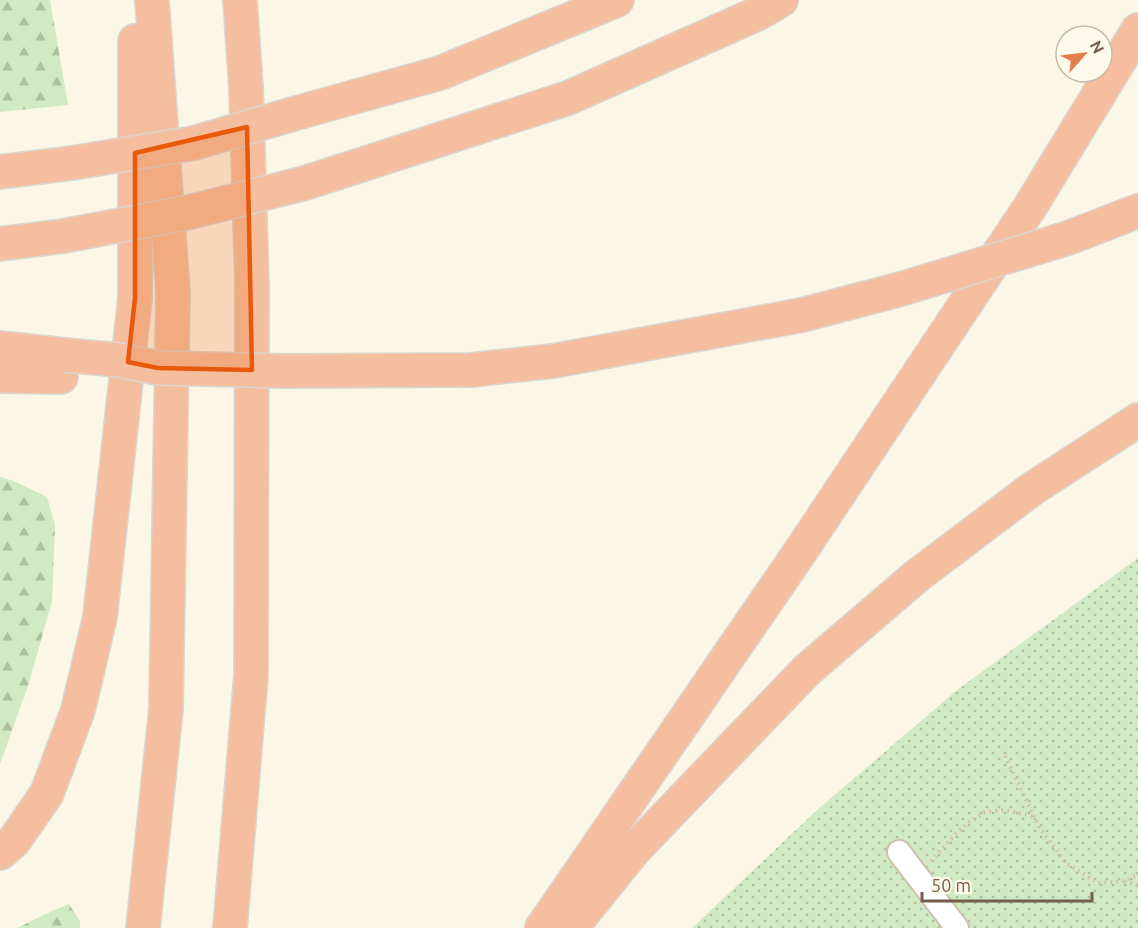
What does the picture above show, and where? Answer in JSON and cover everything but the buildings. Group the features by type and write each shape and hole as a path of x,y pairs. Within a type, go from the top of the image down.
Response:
{"highway":[{"path":"0,853 14,841 47,793 78,710 100,617 135,298 135,0"},
{"path":"143,928 166,709 172,293 152,0"},
{"path":"230,928 251,675 252,285 246,88 240,0"},
{"path":"0,172 194,143 440,73 617,0"},
{"path":"0,244 63,236 190,212 305,183 568,98 759,13 781,0"},
{"path":"542,928 842,491 1030,207 1138,30"},
{"path":"0,376 120,360 158,368 342,370 471,370 553,361 802,315 901,290 1068,238 1138,211"},
{"path":"0,348 63,366"},
{"path":"572,928 635,849 807,670 918,576 1032,489 1138,420"}],"lane":[{"path":"899,852 917,875 948,924"}],"path":[{"path":"1005,756 1039,827 1066,863 1098,884 1125,881 1138,874"},
{"path":"917,875 955,834 985,812 1005,810 1033,816"},
{"path":"1125,881 1138,886"}],"highlighted area":[{"path":"247,127 252,370 158,368 128,362 135,298 135,153"}],"green space":[{"path":"0,0 50,0 68,105 0,112"},
{"path":"0,477 14,481 47,497 55,525 52,601 29,683 0,764"},
{"path":"1138,558 1138,928 692,928 816,811 957,690"},
{"path":"69,904 80,921 80,928 17,928 52,911"}]}
